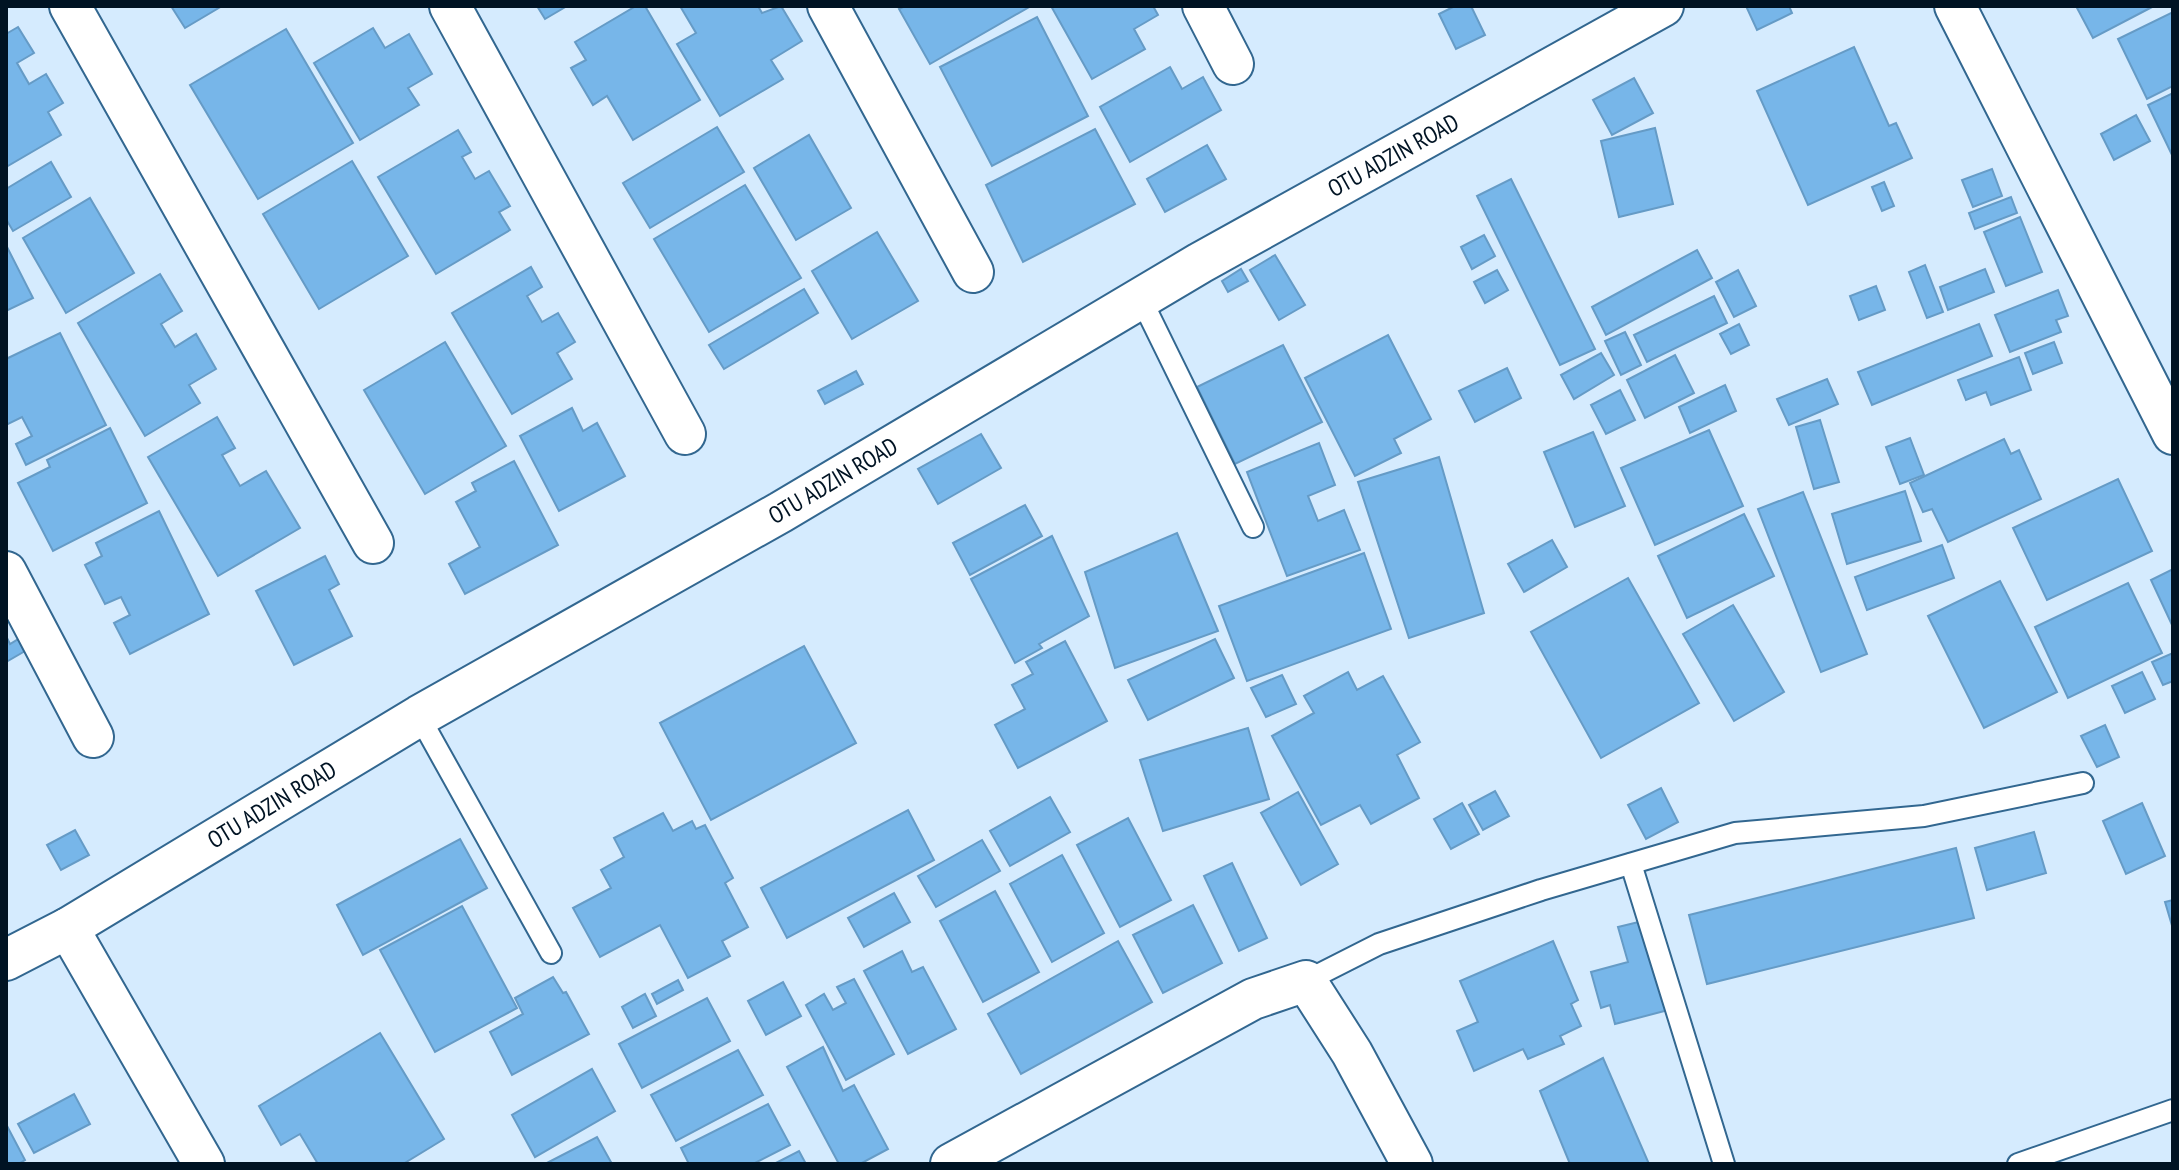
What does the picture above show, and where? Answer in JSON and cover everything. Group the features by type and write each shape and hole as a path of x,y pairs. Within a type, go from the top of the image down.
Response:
{"street":[{"path":"70,6 373,543"},
{"path":"450,6 685,434"},
{"path":"828,6 973,272"},
{"path":"1203,6 1233,64"},
{"name":"OTU ADZIN ROAD","path":"6,960 68,928 419,716 781,512 1141,299 1663,6"},
{"path":"1955,6 2173,434"},
{"path":"6,572 93,737"},
{"path":"68,928 204,1164"},
{"path":"951,1164 1253,999 1306,981 1352,1053 1412,1164"}],"lane":[{"path":"1141,299 1253,527"},
{"path":"419,716 551,953"},
{"path":"1306,981 1379,944 1541,890 1735,833 1924,816 2083,783"},
{"path":"1631,864 1724,1164"},
{"path":"2018,1164 2173,1110"}],"building":[{"path":"171,6 222,6 185,28"},
{"path":"537,6 567,6 545,19"},
{"path":"636,6 645,6 700,100 633,140 607,96 593,105 571,68 586,60 575,42"},
{"path":"680,6 758,6 762,13 781,6 802,41 771,60 783,79 720,116 677,44 696,33"},
{"path":"905,6 1031,6 930,64 899,9"},
{"path":"1051,6 1153,6 1158,15 1134,29 1145,49 1092,79"},
{"path":"1455,6 1471,6 1485,35 1456,49 1439,14"},
{"path":"1746,6 1789,6 1792,13 1757,30"},
{"path":"2076,6 2154,6 2093,38"},
{"path":"2173,12 2173,86 2147,99 2118,39"},
{"path":"1037,17 1088,116 992,166 940,67"},
{"path":"18,27 34,53 17,63 29,84 46,74 63,103 48,112 61,135 6,167 6,34"},
{"path":"373,28 385,48 409,34 432,74 408,88 419,105 360,140 314,63"},
{"path":"286,29 353,143 258,199 190,85"},
{"path":"1854,47 1889,126 1896,123 1912,158 1808,205 1757,91"},
{"path":"1170,67 1182,89 1203,77 1221,110 1130,162 1100,107"},
{"path":"1634,78 1653,113 1612,135 1593,100"},
{"path":"2173,93 2173,157 2148,105"},
{"path":"2136,115 2150,141 2114,160 2101,134"},
{"path":"717,127 744,172 650,228 623,183"},
{"path":"1655,128 1673,204 1619,217 1601,141"},
{"path":"1095,129 1135,204 1023,262 986,185"},
{"path":"458,130 471,152 462,157 475,179 489,171 510,206 499,212 510,230 436,274 378,177"},
{"path":"809,135 851,208 796,240 754,168"},
{"path":"1207,145 1226,179 1165,212 1147,179"},
{"path":"352,161 408,256 319,309 263,214"},
{"path":"51,162 71,197 13,231 6,219 6,189"},
{"path":"1992,169 2002,196 1973,207 1962,180"},
{"path":"1511,179 1595,349 1560,365 1477,196"},
{"path":"1884,182 1894,206 1882,211 1872,187"},
{"path":"745,185 801,278 709,332 654,239"},
{"path":"2011,197 2017,213 1975,229 1969,213"},
{"path":"90,198 134,273 66,313 23,238"},
{"path":"2020,217 2042,272 2006,286 1984,232"},
{"path":"877,232 918,301 852,339 812,271"},
{"path":"1484,235 1495,256 1472,269 1461,247"},
{"path":"6,245 33,298 6,311"},
{"path":"1697,250 1712,278 1606,335 1592,307"},
{"path":"1275,255 1305,305 1279,320 1250,270"},
{"path":"1925,265 1943,312 1927,318 1909,272"},
{"path":"531,267 542,287 527,296 542,322 558,313 575,342 557,353 572,379 512,414 452,313"},
{"path":"1241,269 1248,281 1228,292 1222,281"},
{"path":"1985,269 1994,292 1948,310 1940,287"},
{"path":"1497,270 1508,290 1485,303 1474,282"},
{"path":"1738,270 1756,306 1734,317 1716,282"},
{"path":"160,274 182,311 161,324 175,347 196,334 216,369 189,385 200,403 145,436 78,323"},
{"path":"1876,286 1885,310 1859,320 1850,296"},
{"path":"804,289 818,313 724,369 709,345"},
{"path":"2058,290 2068,316 2056,320 2061,332 2010,352 1995,315"},
{"path":"1714,296 1727,323 1647,362 1634,335"},
{"path":"1739,324 1749,345 1731,354 1720,334"},
{"path":"1979,324 1992,356 1872,405 1858,372"},
{"path":"1625,332 1641,365 1621,375 1605,341"},
{"path":"60,333 106,425 26,465 16,444 32,436 22,417 6,425 6,359"},
{"path":"1388,335 1431,419 1394,439 1401,453 1355,476 1305,378"},
{"path":"445,342 506,446 425,494 364,390"},
{"path":"2054,342 2062,363 2033,374 2025,353"},
{"path":"1283,345 1322,422 1235,464 1197,387"},
{"path":"1601,353 1614,375 1574,399 1561,375"},
{"path":"1675,355 1694,393 1645,418 1627,380"},
{"path":"2019,357 2031,390 1991,405 1986,392 1966,400 1958,380"},
{"path":"1507,368 1521,398 1475,422 1459,391"},
{"path":"856,371 863,384 825,404 818,391"},
{"path":"1827,379 1838,404 1789,425 1777,399"},
{"path":"1725,385 1736,411 1690,433 1679,407"},
{"path":"1620,390 1635,420 1606,434 1591,405"},
{"path":"572,408 583,431 597,423 625,476 559,511 520,436"},
{"path":"217,417 235,448 222,455 240,486 266,471 300,528 218,576 148,457"},
{"path":"1820,420 1839,482 1814,489 1796,427"},
{"path":"110,428 147,503 53,551 18,483 50,467 47,460"},
{"path":"1709,430 1743,506 1655,545 1621,468"},
{"path":"1593,432 1625,506 1575,527 1544,452"},
{"path":"981,434 1001,468 938,504 918,469"},
{"path":"1910,438 1924,475 1900,484 1886,447"},
{"path":"2004,439 2011,454 2019,450 2041,499 1948,542 1932,509 1923,512 1910,483"},
{"path":"1319,443 1335,485 1308,496 1318,521 1344,510 1360,550 1287,576 1247,472"},
{"path":"1439,457 1484,613 1409,638 1358,482"},
{"path":"514,461 558,545 465,594 449,564 480,547 456,502 476,491 472,483"},
{"path":"2118,479 2152,551 2047,600 2013,528"},
{"path":"1905,491 1921,541 1847,564 1832,514"},
{"path":"1803,492 1867,654 1821,672 1758,509"},
{"path":"1025,505 1042,536 970,575 953,543"},
{"path":"159,511 209,614 130,654 114,623 130,615 121,597 105,604 85,565 102,556 96,543"},
{"path":"1744,514 1774,576 1687,618 1658,556"},
{"path":"1177,533 1218,631 1115,668 1085,572"},
{"path":"1052,536 1089,616 1039,644 1042,648 1015,663 971,579"},
{"path":"1552,540 1567,567 1524,592 1508,564"},
{"path":"1942,545 1954,578 1867,610 1855,577"},
{"path":"1364,553 1391,629 1247,681 1219,606"},
{"path":"325,556 339,584 329,590 352,636 294,665 256,591"},
{"path":"2173,569 2173,627 2151,580"},
{"path":"1628,578 1699,703 1601,758 1531,632"},
{"path":"2000,581 2057,692 1984,728 1928,616"},
{"path":"2128,583 2162,653 2068,698 2035,627"},
{"path":"1733,605 1784,692 1734,721 1683,634"},
{"path":"25,635 32,647 6,662 6,636 10,644"},
{"path":"1215,639 1234,678 1148,720 1128,680"},
{"path":"1065,641 1107,721 1018,768 995,725 1025,709 1012,685 1033,674 1026,662"},
{"path":"804,646 856,743 711,820 660,723"},
{"path":"2173,653 2173,681 2163,685 2152,662"},
{"path":"1348,672 1357,690 1383,676 1420,742 1397,755 1419,798 1371,824 1360,805 1321,825 1272,736 1314,713 1304,696"},
{"path":"2142,672 2155,699 2125,713 2112,686"},
{"path":"1282,675 1296,704 1266,717 1251,688"},
{"path":"2105,725 2119,757 2097,767 2081,736"},
{"path":"1248,728 1269,799 1163,831 1140,760"},
{"path":"1661,788 1678,822 1646,839 1628,805"},
{"path":"1495,791 1509,816 1483,830 1469,805"},
{"path":"1298,792 1338,864 1301,885 1261,813"},
{"path":"1050,797 1070,832 1010,866 990,831"},
{"path":"1462,803 1479,834 1451,849 1434,819"},
{"path":"2142,803 2165,856 2126,874 2103,821"},
{"path":"908,810 934,860 787,938 761,888"},
{"path":"663,813 673,831 692,821 696,829 705,825 733,878 725,883 748,927 722,941 730,956 688,978 660,925 600,957 573,908 611,888 601,870 624,857 614,838"},
{"path":"1128,818 1171,900 1120,927 1077,845"},
{"path":"75,830 89,855 61,870 47,845"},
{"path":"2034,832 2046,873 1987,890 1975,848"},
{"path":"460,839 487,888 363,955 337,905"},
{"path":"982,840 1000,871 936,907 918,876"},
{"path":"1956,848 1974,918 1707,984 1689,915"},
{"path":"1062,855 1104,933 1052,962 1010,884"},
{"path":"1232,863 1267,938 1239,951 1204,876"},
{"path":"995,891 1039,972 983,1002 940,921"},
{"path":"894,893 910,922 864,947 848,918"},
{"path":"2173,900 2173,929 2165,902"},
{"path":"1193,905 1222,963 1163,993 1133,935"},
{"path":"462,906 517,1008 435,1052 380,950"},
{"path":"1647,920 1672,1009 1615,1024 1610,1005 1601,1008 1591,972 1628,962 1618,927"},
{"path":"1118,941 1152,1002 1021,1074 988,1014"},
{"path":"1553,941 1578,1000 1571,1004 1581,1026 1560,1036 1564,1044 1528,1059 1523,1049 1474,1071 1457,1031 1478,1022 1460,981"},
{"path":"902,951 912,972 923,967 956,1029 908,1054 864,971"},
{"path":"553,977 563,993 566,992 589,1034 512,1075 490,1032 523,1014 515,998"},
{"path":"854,979 894,1054 846,1080 806,1005 824,994 833,1010 846,1003 837,987"},
{"path":"678,980 683,990 657,1004 652,994"},
{"path":"783,982 801,1016 766,1035 748,1001"},
{"path":"645,994 656,1016 633,1028 622,1007"},
{"path":"707,998 730,1041 642,1088 619,1044"},
{"path":"380,1033 444,1139 403,1164 318,1164 300,1134 281,1145 259,1106"},
{"path":"823,1047 843,1091 854,1085 888,1149 860,1164 839,1164 787,1067"},
{"path":"738,1050 763,1095 676,1141 651,1095"},
{"path":"1603,1058 1649,1164 1570,1164 1540,1091"},
{"path":"592,1069 615,1111 535,1157 512,1115"},
{"path":"74,1094 90,1124 34,1153 18,1124"},
{"path":"768,1104 790,1145 753,1164 689,1164 681,1148"},
{"path":"6,1124 25,1160 18,1164 6,1164"},
{"path":"597,1137 612,1164 545,1164"},
{"path":"799,1151 806,1164 774,1164"}]}
